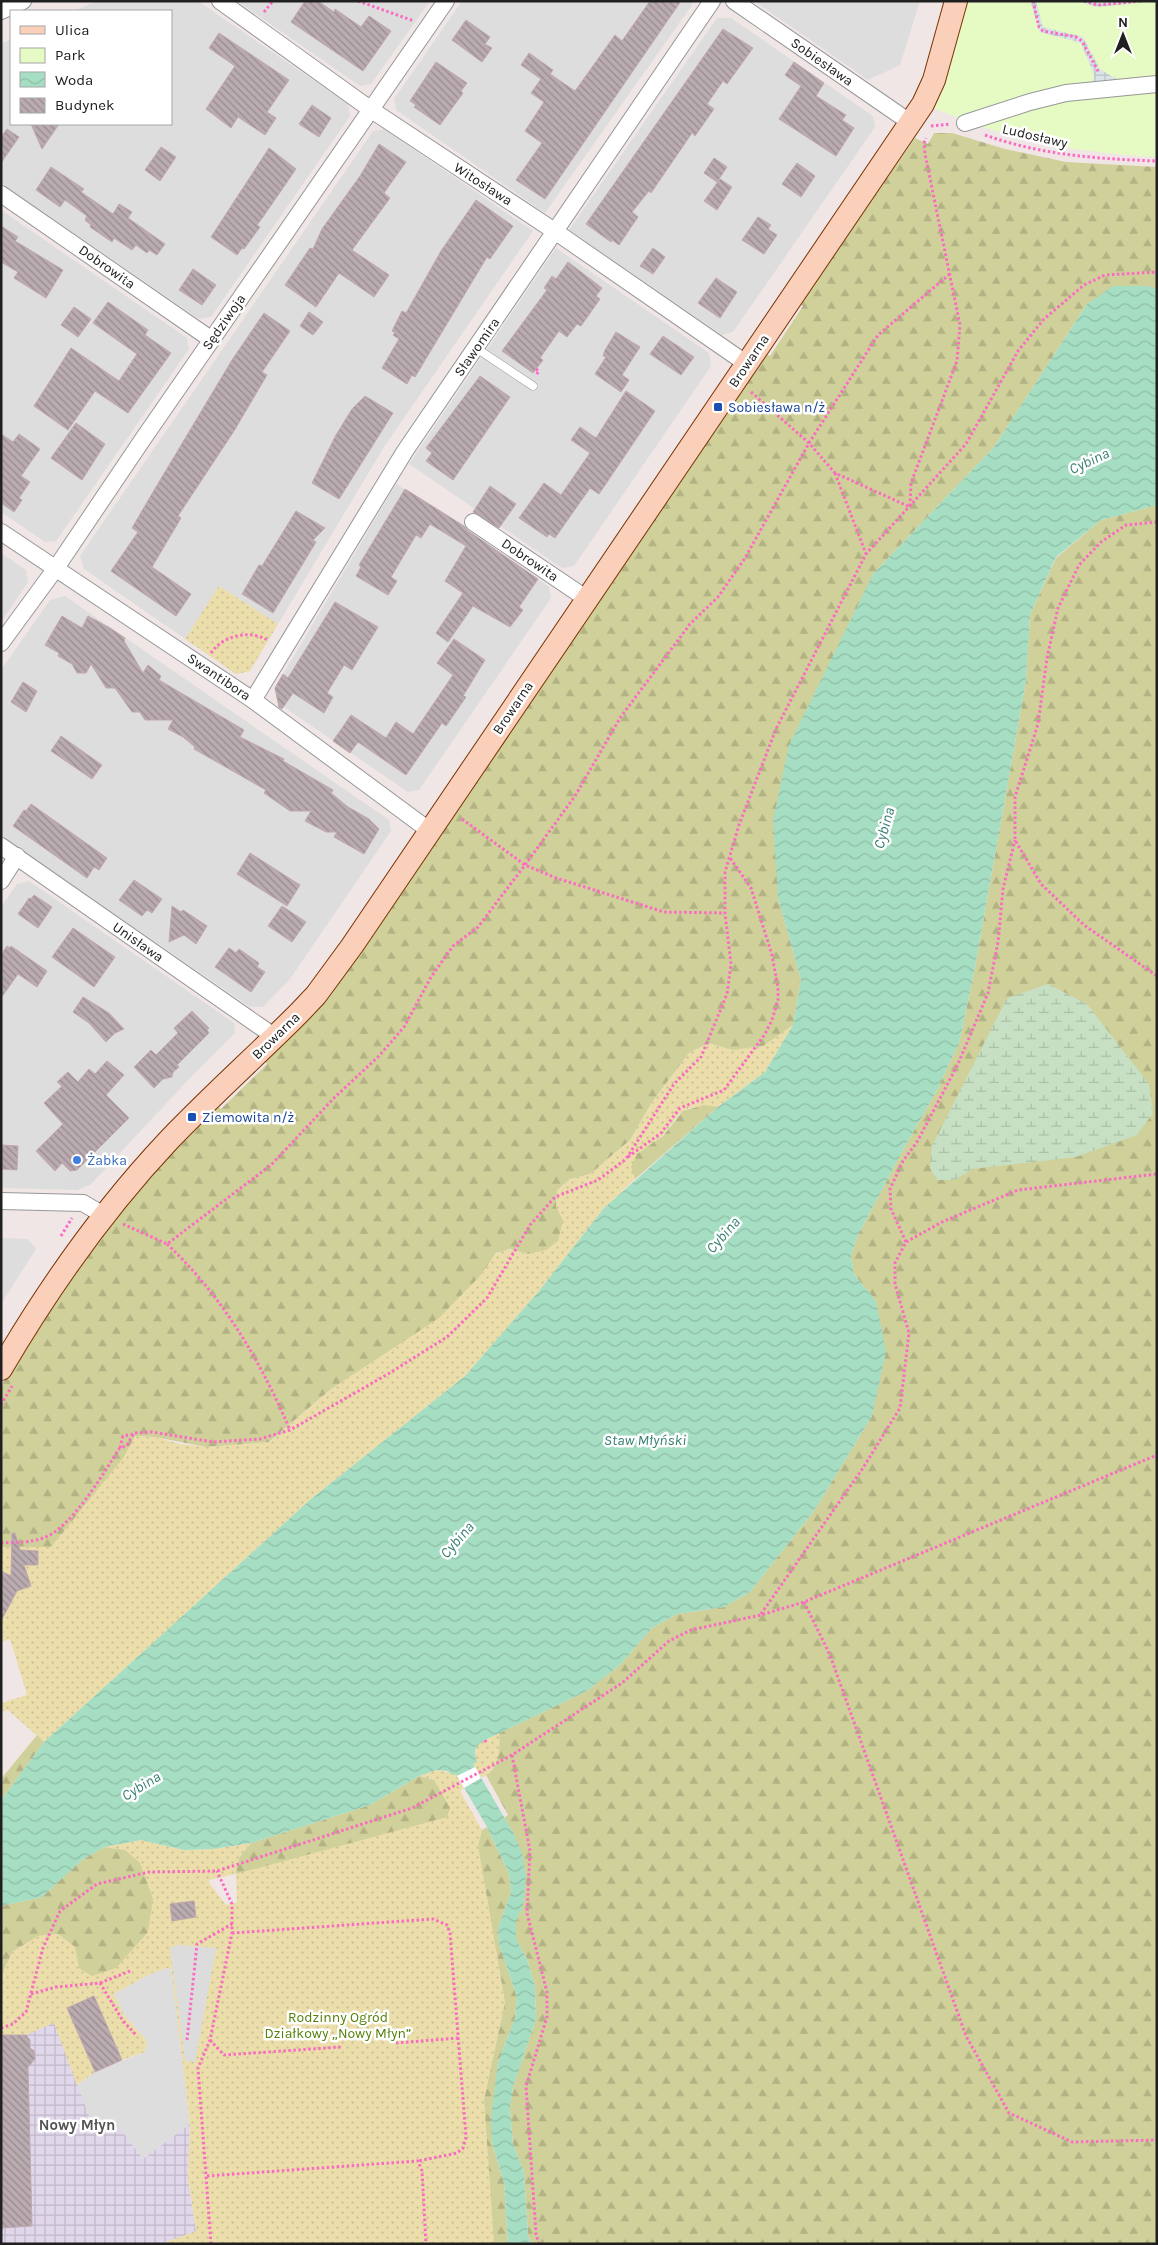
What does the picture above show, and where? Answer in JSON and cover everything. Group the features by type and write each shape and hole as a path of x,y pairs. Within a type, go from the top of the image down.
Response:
{"street":[{"path":"1,11 23,1"},
{"name":"Witosława","path":"220,1 370,109 556,232 742,372"},
{"name":"Sędziwoja","path":"1,642 56,568 446,1"},
{"name":"Sławomira","path":"253,700 383,485 712,1"},
{"name":"Sobiesława","path":"734,1 921,125"},
{"name":"Browarna","path":"1,1369 61,1274 105,1216 169,1140 275,1037 316,995 331,975 742,372 921,125 923,104 934,80 956,1"},
{"path":"964,123 1066,92 1157,84"},
{"name":"Dobrowita","path":"1,194 212,340"},
{"name":"Dobrowita","path":"473,522 587,599"},
{"name":"Swantibora","path":"1,532 253,700 430,831"},
{"name":"Unisława","path":"1,846 275,1037"},
{"path":"1,881 17,856"},
{"path":"1,1201 83,1203 105,1216"}],"lane":[{"path":"476,348 533,386"}],"path":[{"path":"262,14 273,1"},
{"path":"358,1 414,21"},
{"path":"1032,1 1039,27 1042,31 1076,37 1082,41 1096,69 1110,88"},
{"path":"1084,1 1098,5 1142,1"},
{"path":"910,507 911,483 957,361 960,325 951,273 925,154 921,125 964,123"},
{"name":"Ludosławy","path":"964,123 978,132 994,138 1045,152 1079,157 1157,161"},
{"path":"626,1159 674,1084 701,1056 727,994 731,964 725,913 725,872 739,825 776,729 866,554 966,444 1018,350 1044,319 1084,285 1105,275 1157,272"},
{"path":"167,1244 271,1165 334,1098 379,1056 404,1027 431,977 453,946 478,927 525,865 575,796 620,718 690,624 718,597 745,558 809,442 878,336 951,273"},
{"path":"742,372 809,442 835,473 866,554"},
{"path":"835,473 910,507"},
{"path":"906,1242 891,1209 890,1189 903,1161 917,1142 958,1064 988,993 998,942 1003,889 1015,840 1015,797 1038,724 1047,658 1058,608 1079,565 1101,542 1126,525 1157,522"},
{"path":"210,656 218,645 235,637 255,634 268,641"},
{"path":"446,807 525,865 556,878 664,912 725,913"},
{"path":"1015,840 1041,884 1084,925 1157,976"},
{"path":"1,1543 43,1538 57,1531 84,1501 119,1449 123,1436 152,1432 213,1442 260,1439 290,1430 447,1338 487,1298 530,1225 555,1197 598,1180 661,1133 680,1108 724,1090 765,1034 772,1020 778,1000 778,988 772,955 751,888 730,858"},
{"path":"761,1615 863,1468 900,1408 909,1333 896,1284 896,1263 906,1242 942,1222 1018,1190 1157,1174"},
{"path":"105,1216 167,1244 190,1268 242,1333 270,1384 290,1430"},
{"path":"119,1449 134,1434"},
{"path":"1,2028 13,2024 26,2012 43,1948 60,1911 97,1884 149,1872 217,1871 412,1808 512,1755 622,1683 669,1642 691,1630 761,1615 804,1602 1157,1455"},
{"path":"804,1602 830,1655 966,2036 1009,2113 1072,2142 1157,2140"},
{"path":"485,1740 487,1744"},
{"path":"512,1755 530,1851 527,1913 548,1992 547,2017 526,2086 536,2234 539,2244"},
{"path":"211,2244 198,2068 210,2040 232,1933 232,1904 217,1871"},
{"path":"207,2176 418,2161 457,2153 463,2148 466,2137 450,1932 441,1920 232,1933"},
{"path":"187,2040 197,1944 232,1924"},
{"path":"31,1994 56,1987 100,1983 130,1971"},
{"path":"100,1983 123,2020 137,2036"},
{"path":"396,2043 458,2038"},
{"path":"210,2040 224,2055 341,2047"},
{"path":"418,2161 422,2171 426,2244"}],"shaded area":[{"path":"96,1 198,1 348,104 350,116 211,317 199,319 1,183 1,44 10,40 10,125 172,125 172,10 76,10"},
{"path":"237,1 430,1 371,84 360,86"},
{"path":"462,1 691,1 692,5 545,213 396,110 394,99"},
{"path":"754,1 920,1 900,65 868,80"},
{"path":"1030,1 1036,1 1043,27 1083,37 1100,69 1121,82 1093,84 1094,75 1081,43 1040,32"},
{"path":"1078,1 1095,2 1153,1 1098,7"},
{"path":"717,18 731,18 873,116 875,127 733,332 722,335 569,230"},
{"path":"384,129 533,231 384,447 250,671 236,674 84,569 80,556 373,131"},
{"path":"1,210 187,338 189,349 56,541 45,542 1,512"},
{"path":"556,248 709,353 711,366 574,566 562,568 409,464"},
{"path":"396,484 443,512 549,587 551,598 419,790 408,792 278,703 275,688"},
{"path":"1,553 26,570 28,582 1,622"},
{"path":"65,596 389,820 391,831 290,979 263,1007 250,1007 1,836 1,670 50,600"},
{"path":"29,881 234,1023 235,1033 190,1078 91,1184 77,1190 1,1188 1,907 17,884"},
{"path":"92,1153 107,1166 91,1184 77,1190 70,1189 70,1171"},
{"path":"1,1238 28,1239 36,1249 1,1304"},
{"path":"180,1945 216,1948 195,2062 185,2061 170,1947"},
{"path":"171,1967 190,2124 143,2159 113,2119 95,2133 77,2085 95,2072 145,2052 147,2041 124,2015 114,1994 152,1973"},
{"path":"54,2022 95,2132 113,2119 143,2159 190,2124 188,2178 196,2232 161,2244 1,2244 1,2035 26,2035"}],"green space":[{"path":"964,1 1157,1 1157,157 1098,152 1040,143 993,130 931,107"},
{"path":"934,133 952,133 1005,149 1066,162 1157,167 1157,289 1148,286 1087,304 994,447 873,574 778,898 801,980 793,1025 763,1046 733,1050 708,1043 689,1053 652,1102 630,1140 590,1174 570,1179 557,1190 556,1207 563,1220 558,1241 546,1250 527,1254 510,1249 496,1253 480,1276 439,1318 331,1389 269,1442 206,1447 155,1437 135,1436 124,1457 51,1547 1,1547 1,1386 75,1269 143,1183 217,1105 221,1109 267,1064 263,1060 765,353 770,356 803,306 799,303 915,138 928,144"},
{"path":"1157,505 1157,2244 531,2244 528,2235 524,2172 513,2144 510,2109 513,2087 536,2019 535,1987 527,1959 516,1939 516,1921 523,1905 514,1834 504,1818 508,1815 486,1775 491,1772 497,1762 499,1733 587,1691 621,1664 652,1628 677,1614 724,1607 750,1592 814,1511 872,1416 876,1301 854,1274 851,1256 857,1237 936,1092 959,1043 974,973 1026,681 1030,615 1056,558 1101,520"},
{"path":"219,586 278,624 250,671 236,674 185,639"},
{"path":"1048,984 1087,1004 1149,1084 1153,1113 1137,1135 1076,1157 972,1169 955,1180 937,1180 930,1168 932,1146 1007,998"},
{"path":"793,1025 765,1072 718,1107 696,1107 684,1111 663,1135 640,1152 634,1163 635,1179 604,1208 539,1291 465,1376 311,1499 44,1742 8,1710 1,1712 1,1703 27,1695 10,1639 1,1642 1,1621 17,1591 31,1586 1,1571 1,1547 8,1546 124,1457 135,1436 155,1437 180,1444 206,1447 270,1442 331,1389 480,1276 498,1253 509,1250 527,1254 563,1220 556,1207 557,1190 570,1179 590,1174 630,1140 652,1102 689,1053 708,1043 733,1050 763,1046"},
{"path":"704,1105 718,1107 635,1179 631,1167 637,1154 663,1136 683,1111"},
{"path":"499,1733 498,1759 492,1770 481,1778 473,1764 477,1745"},
{"path":"37,1735 44,1742 1,1800 1,1779"},
{"name":"Rodzinny Ogród Działkowy „Nowy Młyn”","path":"436,1770 456,1774 464,1788 460,1791 482,1830 478,1846 505,2002 484,2100 494,2244 161,2244 196,2231 188,2178 190,2124 171,1967 152,1973 114,1994 124,2015 147,2041 145,2052 122,2060 94,1996 68,2008 95,2072 77,2085 54,2023 26,2035 1,2035 1,1977 12,1952 38,1936 58,1934 76,1947 79,1968 125,1850 104,1847 141,1840 184,1850 213,1849 251,1843 239,1858 237,1874 434,1780 419,1776","holes":["236,1874 237,1902 226,1905 209,1880"]},
{"path":"419,1776 434,1780 450,1808 447,1817 236,1874 239,1858 251,1843 370,1805"},
{"path":"487,1827 509,1874 511,1892 498,1928 499,1944 517,1997 515,2018 498,2062 492,2142 504,2183 508,2244 494,2244 484,2100 505,2002 478,1846 482,1830"},
{"path":"104,1847 125,1850 140,1863 153,1899 148,1932 116,1968 92,1976 79,1968 75,1947 58,1934 38,1936 12,1952 1,1977 1,1906 42,1897 82,1860"}],"water":[{"name":"Staw Młyński","path":"1113,286 1148,286 1157,289 1157,505 1101,520 1056,557 1030,615 1026,681 974,973 959,1043 936,1092 857,1237 851,1256 854,1274 876,1301 886,1352 872,1416 814,1511 750,1592 724,1607 677,1614 652,1628 621,1664 587,1691 485,1740 476,1749 477,1762 473,1764 514,1834 522,1853 526,1876 523,1906 516,1921 516,1939 527,1959 535,1987 536,2019 513,2087 510,2109 513,2144 524,2172 528,2235 531,2244 508,2244 504,2183 492,2142 491,2118 498,2062 515,2018 517,1997 499,1944 498,1928 511,1892 509,1874 487,1827 456,1774 453,1775 447,1771 436,1770 419,1776 370,1805 251,1843 213,1849 184,1850 141,1840 104,1847 82,1860 42,1897 1,1906 1,1800 44,1742 311,1499 465,1376 539,1291 604,1208 718,1107 765,1072 793,1025 801,980 778,898 773,820 789,745 873,574 994,447 1087,304"}],"pier":[{"path":"475,1767 481,1778 464,1788 457,1776"}],"building":[{"path":"305,1 318,1 334,12 335,9 361,27 369,16 391,31 363,71 291,22"},
{"path":"650,1 681,1 545,199 516,180 542,143 525,131 544,102 531,93 541,79 521,65 529,53 553,70 550,74 575,91 615,35 622,41"},
{"path":"466,20 490,37 485,44 492,48 482,62 452,40"},
{"path":"723,29 753,48 727,84 723,81 707,104 714,109 695,136 692,133 651,193 649,191 632,212 638,217 619,245 612,240 611,242 586,224"},
{"path":"219,33 289,80 267,112 276,118 265,135 238,117 231,128 206,109 235,66 209,48"},
{"path":"436,62 467,83 461,91 463,93 440,125 414,107 416,105 410,101"},
{"path":"794,62 824,83 816,96 846,115 842,120 854,128 836,156 779,119 801,86 785,75"},
{"path":"312,105 331,118 319,137 299,124"},
{"path":"31,125 58,125 42,149"},
{"path":"7,129 19,137 1,163 1,137"},
{"path":"379,144 406,162 384,193 390,198 352,250 389,275 374,297 339,273 316,307 285,285 310,248 313,249 322,229 360,176"},
{"path":"161,147 176,157 160,181 145,170"},
{"path":"269,148 296,169 257,225 260,227 244,249 242,248 237,255 211,237"},
{"path":"714,158 727,167 717,182 704,173"},
{"path":"797,163 815,176 801,197 782,184"},
{"path":"51,167 84,189 81,192 113,214 119,204 132,212 128,218 165,244 157,255 149,250 147,253 136,245 132,250 114,238 112,242 90,227 91,225 85,220 87,216 65,200 60,207 36,190"},
{"path":"720,179 732,187 717,210 704,201"},
{"path":"476,200 513,226 490,259 487,257 415,377 412,375 407,384 382,368 399,339 393,335 395,333 392,331 402,311 406,313 441,251"},
{"path":"758,217 771,225 768,229 777,235 764,254 742,240"},
{"path":"1,226 18,237 15,241 63,270 46,298 14,278 18,272 1,262"},
{"path":"653,248 665,257 653,274 640,266"},
{"path":"568,262 602,288 596,296 600,299 581,326 577,324 567,337 559,331 540,358 543,360 533,373 502,351 547,290 544,288 552,276 556,279"},
{"path":"193,269 216,285 202,305 179,290"},
{"path":"716,278 737,292 720,318 698,303"},
{"path":"108,302 148,330 145,335 171,353 128,413 95,391 68,430 34,406 71,348 119,381 137,354 93,323"},
{"path":"74,307 91,319 78,337 61,325"},
{"path":"309,312 323,322 313,335 300,326"},
{"path":"264,313 290,331 262,372 267,375 234,431 178,516 181,518 152,567 191,594 176,616 111,571 138,532 132,528 156,487 232,360"},
{"path":"616,332 640,347 622,375 629,380 621,392 595,374 606,357 603,356 605,350"},
{"path":"663,336 694,357 681,375 650,354"},
{"path":"480,376 510,397 453,480 426,461 432,453 426,448"},
{"path":"626,391 655,411 599,494 590,488 555,538 549,534 547,537 519,518 544,483 561,495 590,453 571,440 580,427 596,438"},
{"path":"365,396 393,413 339,499 312,483 336,435 352,409"},
{"path":"76,423 105,444 82,480 51,458"},
{"path":"1,434 13,442 19,434 40,449 21,476 30,482 19,498 22,500 14,512 1,503"},
{"path":"490,486 516,504 499,528 473,512"},
{"path":"405,489 464,526 467,530 538,579 519,607 523,610 510,627 473,606 448,642 436,633 463,593 445,581 466,546 430,524 421,538 416,535 391,577 397,581 388,595 356,576 361,567 359,565"},
{"path":"296,511 325,528 313,540 316,542 273,613 242,594 259,565 262,566"},
{"path":"335,602 378,627 352,670 344,665 327,693 333,697 324,713 293,693 282,709 279,707 275,688 283,674 288,678"},
{"path":"62,616 82,628 88,616 110,628 125,638 124,641 143,673 148,665 161,676 159,680 244,730 240,737 284,759 283,761 333,790 331,793 348,807 369,819 379,829 364,854 334,837 337,832 326,832 305,821 311,811 290,811 264,793 266,790 194,749 195,747 183,737 168,729 173,720 145,720 140,712 132,712 115,688 106,688 91,664 86,673 77,673 72,664 58,656 59,653 45,645"},
{"path":"454,639 485,660 463,696 466,697 446,726 442,723 406,775 358,742 350,753 333,741 351,715 386,738 396,722 413,734 453,675 437,663"},
{"path":"23,682 37,691 26,712 11,702"},
{"path":"61,736 102,765 92,779 51,751"},
{"path":"31,804 107,858 99,870 94,867 87,878 13,826 24,810 26,811"},
{"path":"250,853 300,885 287,906 237,874"},
{"path":"134,880 162,899 152,913 147,910 142,916 119,900"},
{"path":"34,895 52,907 38,928 18,914 29,898 31,899"},
{"path":"172,906 181,912 183,910 207,926 196,944 184,935 169,942"},
{"path":"282,906 306,922 292,942 268,926"},
{"path":"73,928 115,957 94,987 52,957"},
{"path":"7,946 10,948 11,946 47,971 37,987 18,974 1,998 1,955"},
{"path":"229,948 236,953 239,949 259,963 257,967 265,972 251,992 215,967"},
{"path":"83,997 109,1013 124,1029 115,1033 106,1042 89,1023 73,1012"},
{"path":"192,1011 209,1028 207,1030 209,1033 177,1065 179,1067 173,1072 172,1077 163,1079 154,1088 134,1067 151,1050 156,1055 178,1033 174,1028"},
{"path":"107,1061 124,1075 106,1095 129,1118 77,1170 70,1171 62,1163 55,1171 36,1151 63,1124 44,1103 62,1086 57,1082 68,1072 78,1082 89,1069 95,1074"},
{"path":"1,1145 18,1146 17,1170 1,1169"},
{"path":"12,1533 15,1533 20,1550 38,1551 38,1565 24,1565 31,1586 17,1591 1,1621 1,1571 11,1576"},
{"path":"194,1901 196,1917 172,1921 170,1904"},
{"path":"94,1996 122,2060 95,2072 67,2008"},
{"path":"1,2035 26,2035 30,2040 30,2048 34,2051 35,2059 28,2067 32,2226 1,2228"}],"place":[{"name":"Sobiesława n/ż","path":"718,407"},
{"name":"Ziemowita n/ż","path":"192,1117"},
{"name":"Żabka","path":"77,1160"}],"district":[{"name":"Nowy Młyn","path":"77,2125"}],"water label":[{"name":"Cybina","path":"1089,461"},
{"name":"Cybina","path":"884,828"},
{"name":"Cybina","path":"723,1235"},
{"name":"Cybina","path":"457,1540"},
{"name":"Cybina","path":"141,1786"}]}
